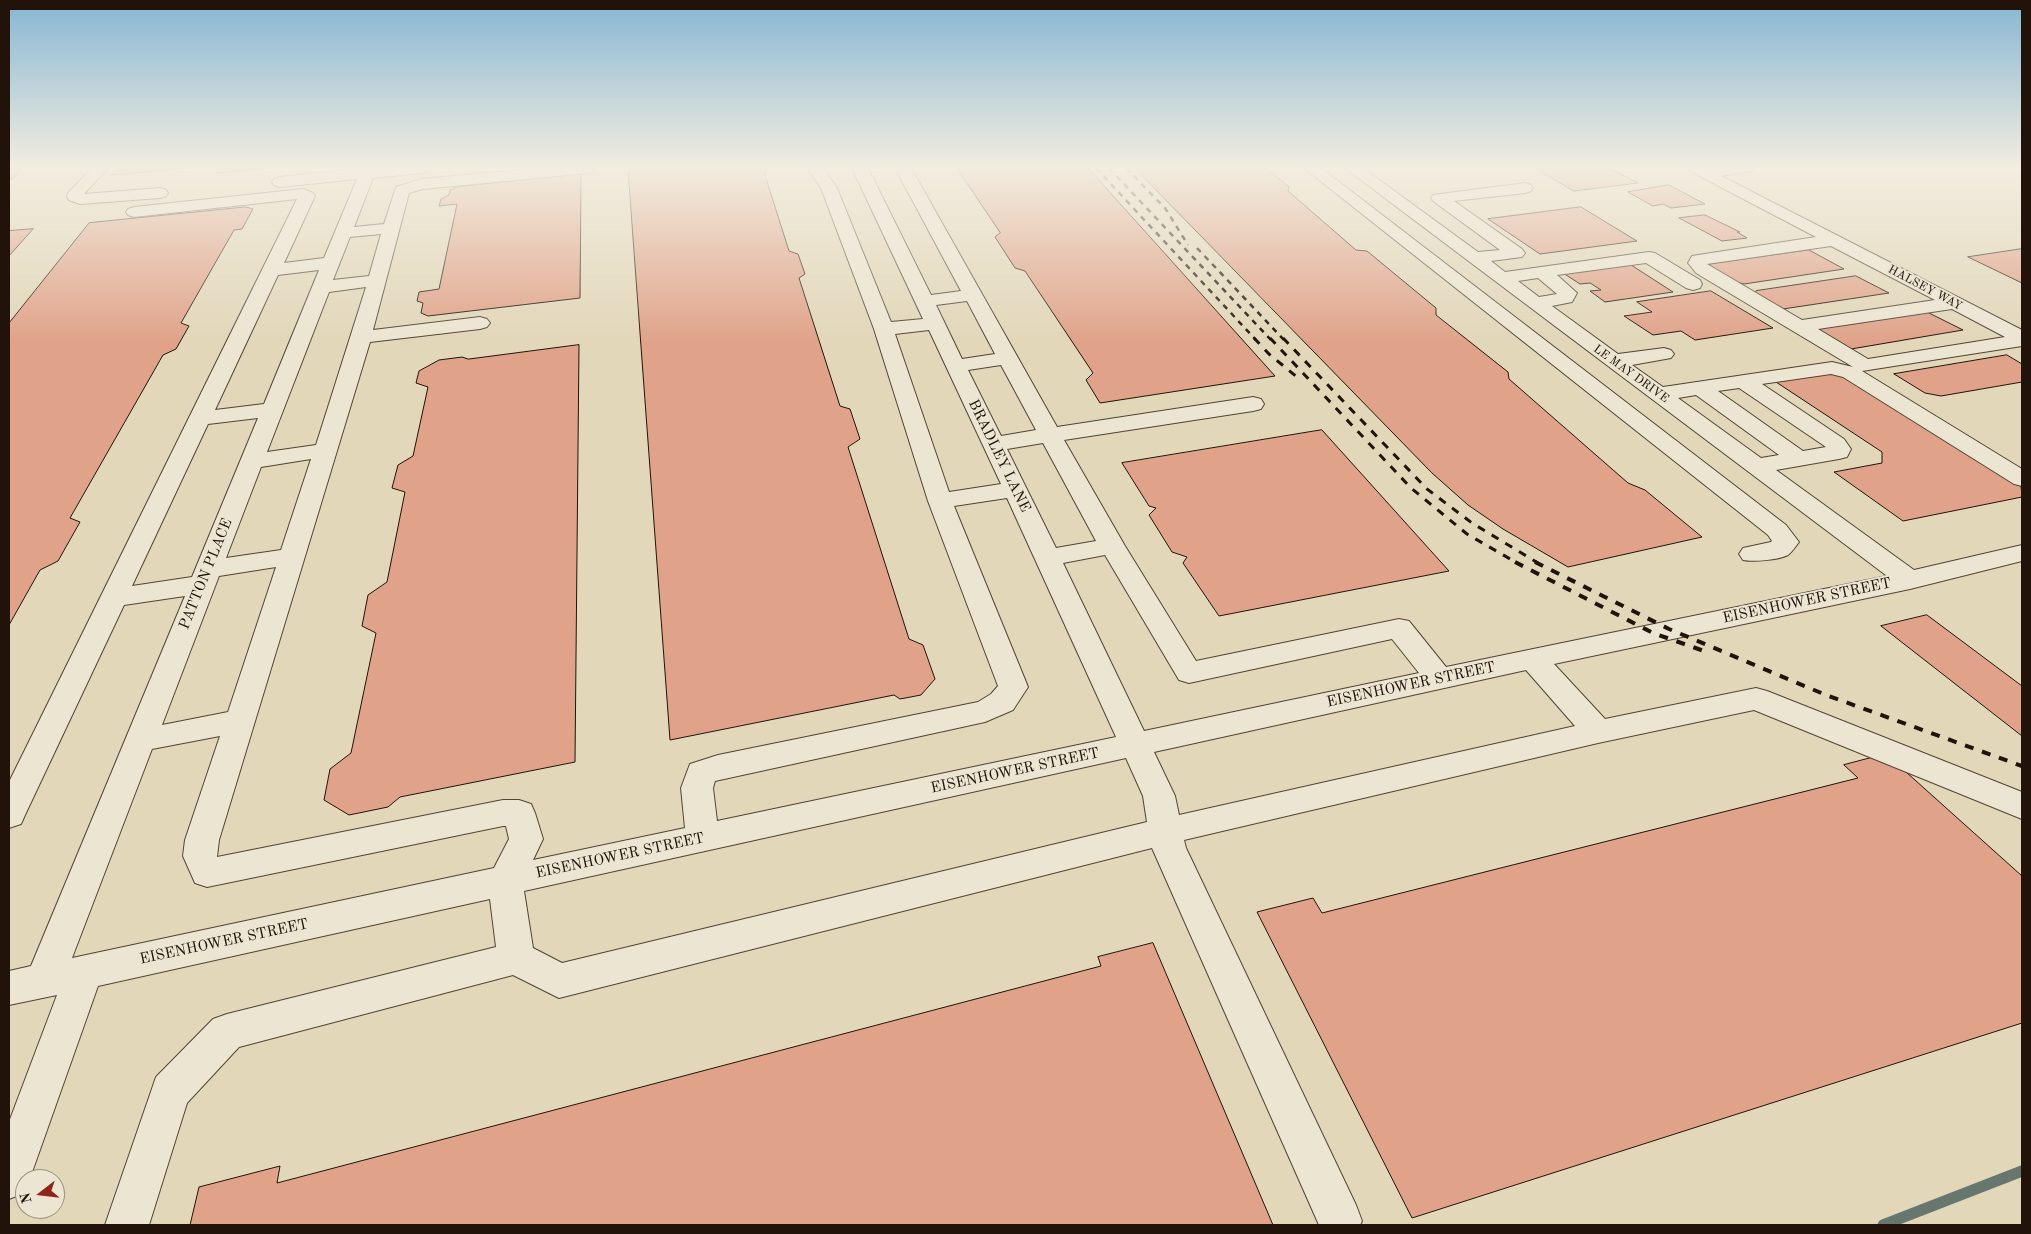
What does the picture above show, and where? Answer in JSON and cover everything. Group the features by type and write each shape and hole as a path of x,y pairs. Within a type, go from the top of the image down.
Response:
{"street":[{"path":"9,815 198,420 294,226"},
{"name":"PATTON PLACE","path":"44,981 345,226"},
{"path":"704,838 697,788 701,773 718,767 985,711 1002,702 1013,687 940,501 884,329 877,226"},
{"path":"1386,226 1777,530 1786,542 1779,549 1752,554"},
{"name":"LE MAY DRIVE","path":"1431,226 1910,580"},
{"path":"1440,267 1516,253 1478,226"},
{"name":"HALSEY WAY","path":"1805,226 2022,339"},
{"path":"912,227 973,295 1112,546 1189,674 1399,628 1440,679"},
{"name":"BRADLEY LANE","path":"912,227 925,302 1136,745 1159,796 1170,848 1340,1221"},
{"path":"342,234 392,228 362,336 202,840 200,856 207,873 503,813 519,813 526,838 505,881 516,958"},
{"path":"1834,240 1698,260 1697,263 1702,269 1865,366 2022,339"},
{"path":"1501,278 1649,257 1693,284"},
{"path":"271,270 378,280"},
{"path":"1536,304 1564,298 1568,293 1541,272"},
{"path":"925,302 973,295"},
{"path":"1799,326 1954,303"},
{"path":"1998,326 2022,322"},
{"path":"362,336 380,336 480,324"},
{"path":"884,329 935,324"},
{"path":"1539,344 1582,338"},
{"path":"1614,361 1664,354"},
{"path":"956,366 1008,358"},
{"path":"1659,394 1832,368 1842,370 2022,479"},
{"path":"1743,381 1836,444 1840,449 1839,452 1756,466"},
{"path":"1700,388 1799,459"},
{"path":"993,444 1253,404"},
{"path":"198,420 272,410"},
{"path":"1658,437 1707,430"},
{"path":"252,460 326,450"},
{"path":"940,501 1015,489"},
{"path":"1047,558 1112,546"},
{"name":"EISENHOWER STREET","path":"9,988 1533,659 1910,580 2022,553"},
{"path":"113,598 292,556"},
{"path":"1533,659 1598,732"},
{"path":"128,1225 170,1091 227,1032 516,958 560,981 1166,831 1598,732 1756,699 2022,806"},
{"path":"140,740 240,720"},
{"path":"9,1178 84,972"}],"building":[{"path":"87,226 244,226 242,229 234,230 181,323 189,326 176,349 163,355 70,518 80,522 58,561 40,570 9,625 9,323"},
{"path":"452,226 581,226 580,298 428,316 421,313 423,303 417,301 419,292 439,289"},
{"path":"632,226 781,226 789,251 798,254 805,274 799,278 840,406 850,409 860,439 848,447 909,639 923,645 935,679 921,695 900,699 894,695 670,740"},
{"path":"995,226 1140,226 1275,376 1100,403 1086,380 1093,373 1025,271 1015,268 995,237 1000,233"},
{"path":"1191,226 1328,226 1356,250 1367,251 1436,308 1436,315 1508,372 1509,379 1628,483 1645,490 1702,537 1568,567 1503,529 1468,505 1432,473"},
{"path":"1498,226 1612,226 1637,241 1540,254"},
{"path":"1693,226 1727,226 1747,238 1722,241"},
{"path":"33,229 9,256 9,231"},
{"path":"2022,249 2022,283 1968,257"},
{"path":"1809,250 1844,269 1744,284 1736,282 1710,267 1710,264"},
{"path":"1628,263 1673,292 1605,302 1590,291 1601,290 1590,283 1580,284 1563,273"},
{"path":"1856,276 1889,293 1783,309 1755,294 1756,291"},
{"path":"1711,291 1773,328 1695,340 1681,331 1653,335 1624,316 1652,312 1637,302"},
{"path":"1927,312 1963,330 1851,349 1818,329"},
{"path":"579,345 575,762 400,797 388,807 349,815 324,800 330,769 351,753 376,633 362,626 368,595 387,582 405,492 392,488 398,465 413,456 428,387 416,383 419,371 439,360 462,357 468,359"},
{"path":"2007,355 2022,364 2022,382 1941,396 1925,393 1894,374"},
{"path":"1837,372 2021,486 2022,497 1903,521 1834,472 1882,463 1882,452 1776,382"},
{"path":"1322,430 1449,571 1219,616 1183,563 1187,557 1172,552 1149,515 1156,508 1149,506 1122,463"},
{"path":"1927,615 2022,686 2022,736 1881,626"},
{"path":"1886,754 2022,876 2022,1023 1412,1218 1257,912 1313,898 1322,913 1858,778 1844,765"},
{"path":"1153,943 1273,1225 190,1225 199,1187 280,1166 277,1183 1101,966 1098,957"}],"waterway":[{"path":"1883,1225 2022,1171"}],"railway":[{"path":"1150,226 1256,340"},
{"path":"1163,226 1271,340"},
{"path":"1176,226 1188,245"},
{"path":"1197,248 1284,340"},
{"path":"1254,338 1269,354 1297,377"},
{"path":"1270,338 1411,488 1467,534 1517,563"},
{"path":"1283,338 1427,489 1472,523 1538,563"},
{"path":"1515,562 1653,633 1704,651"},
{"path":"1535,562 1669,629 1826,695 2022,766"}]}
